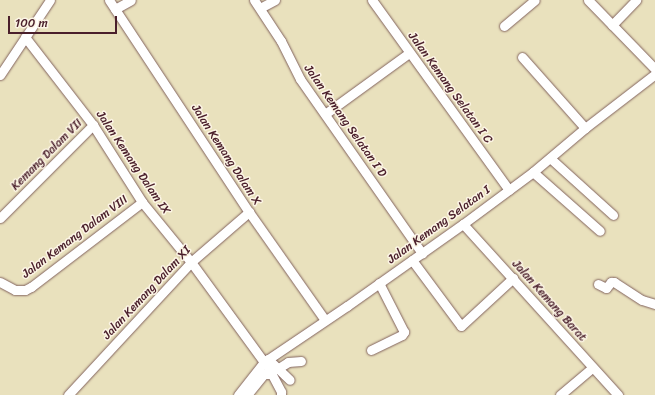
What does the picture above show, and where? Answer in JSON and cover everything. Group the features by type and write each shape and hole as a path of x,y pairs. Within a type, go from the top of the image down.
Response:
{"street":[{"path":"0,75 50,0"},
{"name":"Jalan Kemang Dalam X","path":"109,0 249,212 325,320"},
{"path":"115,9 131,0"},
{"name":"Jalan Kemang Selatan I D","path":"254,0 281,41 300,79 422,253"},
{"path":"260,8 275,0"},
{"name":"Jalan Kemang Selatan I C","path":"372,0 509,190"},
{"path":"504,26 535,0"},
{"path":"588,0 655,69"},
{"path":"612,25 636,0"},
{"name":"Jalan Kemang Dalam IX","path":"25,37 94,125 142,202 191,262 266,361 275,371 290,380"},
{"path":"325,114 409,53"},
{"path":"522,57 585,128"},
{"name":"Jalan Kemang Selatan I","path":"246,393 266,361 463,224 533,172 585,128 655,74"},
{"name":"Kemang Dalam VII","path":"0,218 94,125"},
{"path":"550,158 613,215"},
{"path":"533,172 600,231"},
{"name":"Jalan Kemang Dalam VIII","path":"0,282 15,290 25,290 31,287 142,202"},
{"name":"Jalan Kemang Dalam XI","path":"68,395 191,262 249,212"},
{"name":"Jalan Kemang Barat","path":"463,224 618,395"},
{"path":"412,260 461,326 513,278"},
{"path":"598,284 606,288 611,282 614,282 642,300 655,304"},
{"path":"371,350 402,335 404,332 379,283"},
{"path":"246,393 264,374 275,371 288,362 301,361"},
{"path":"560,395 592,368"},
{"path":"275,371 281,395"}]}
